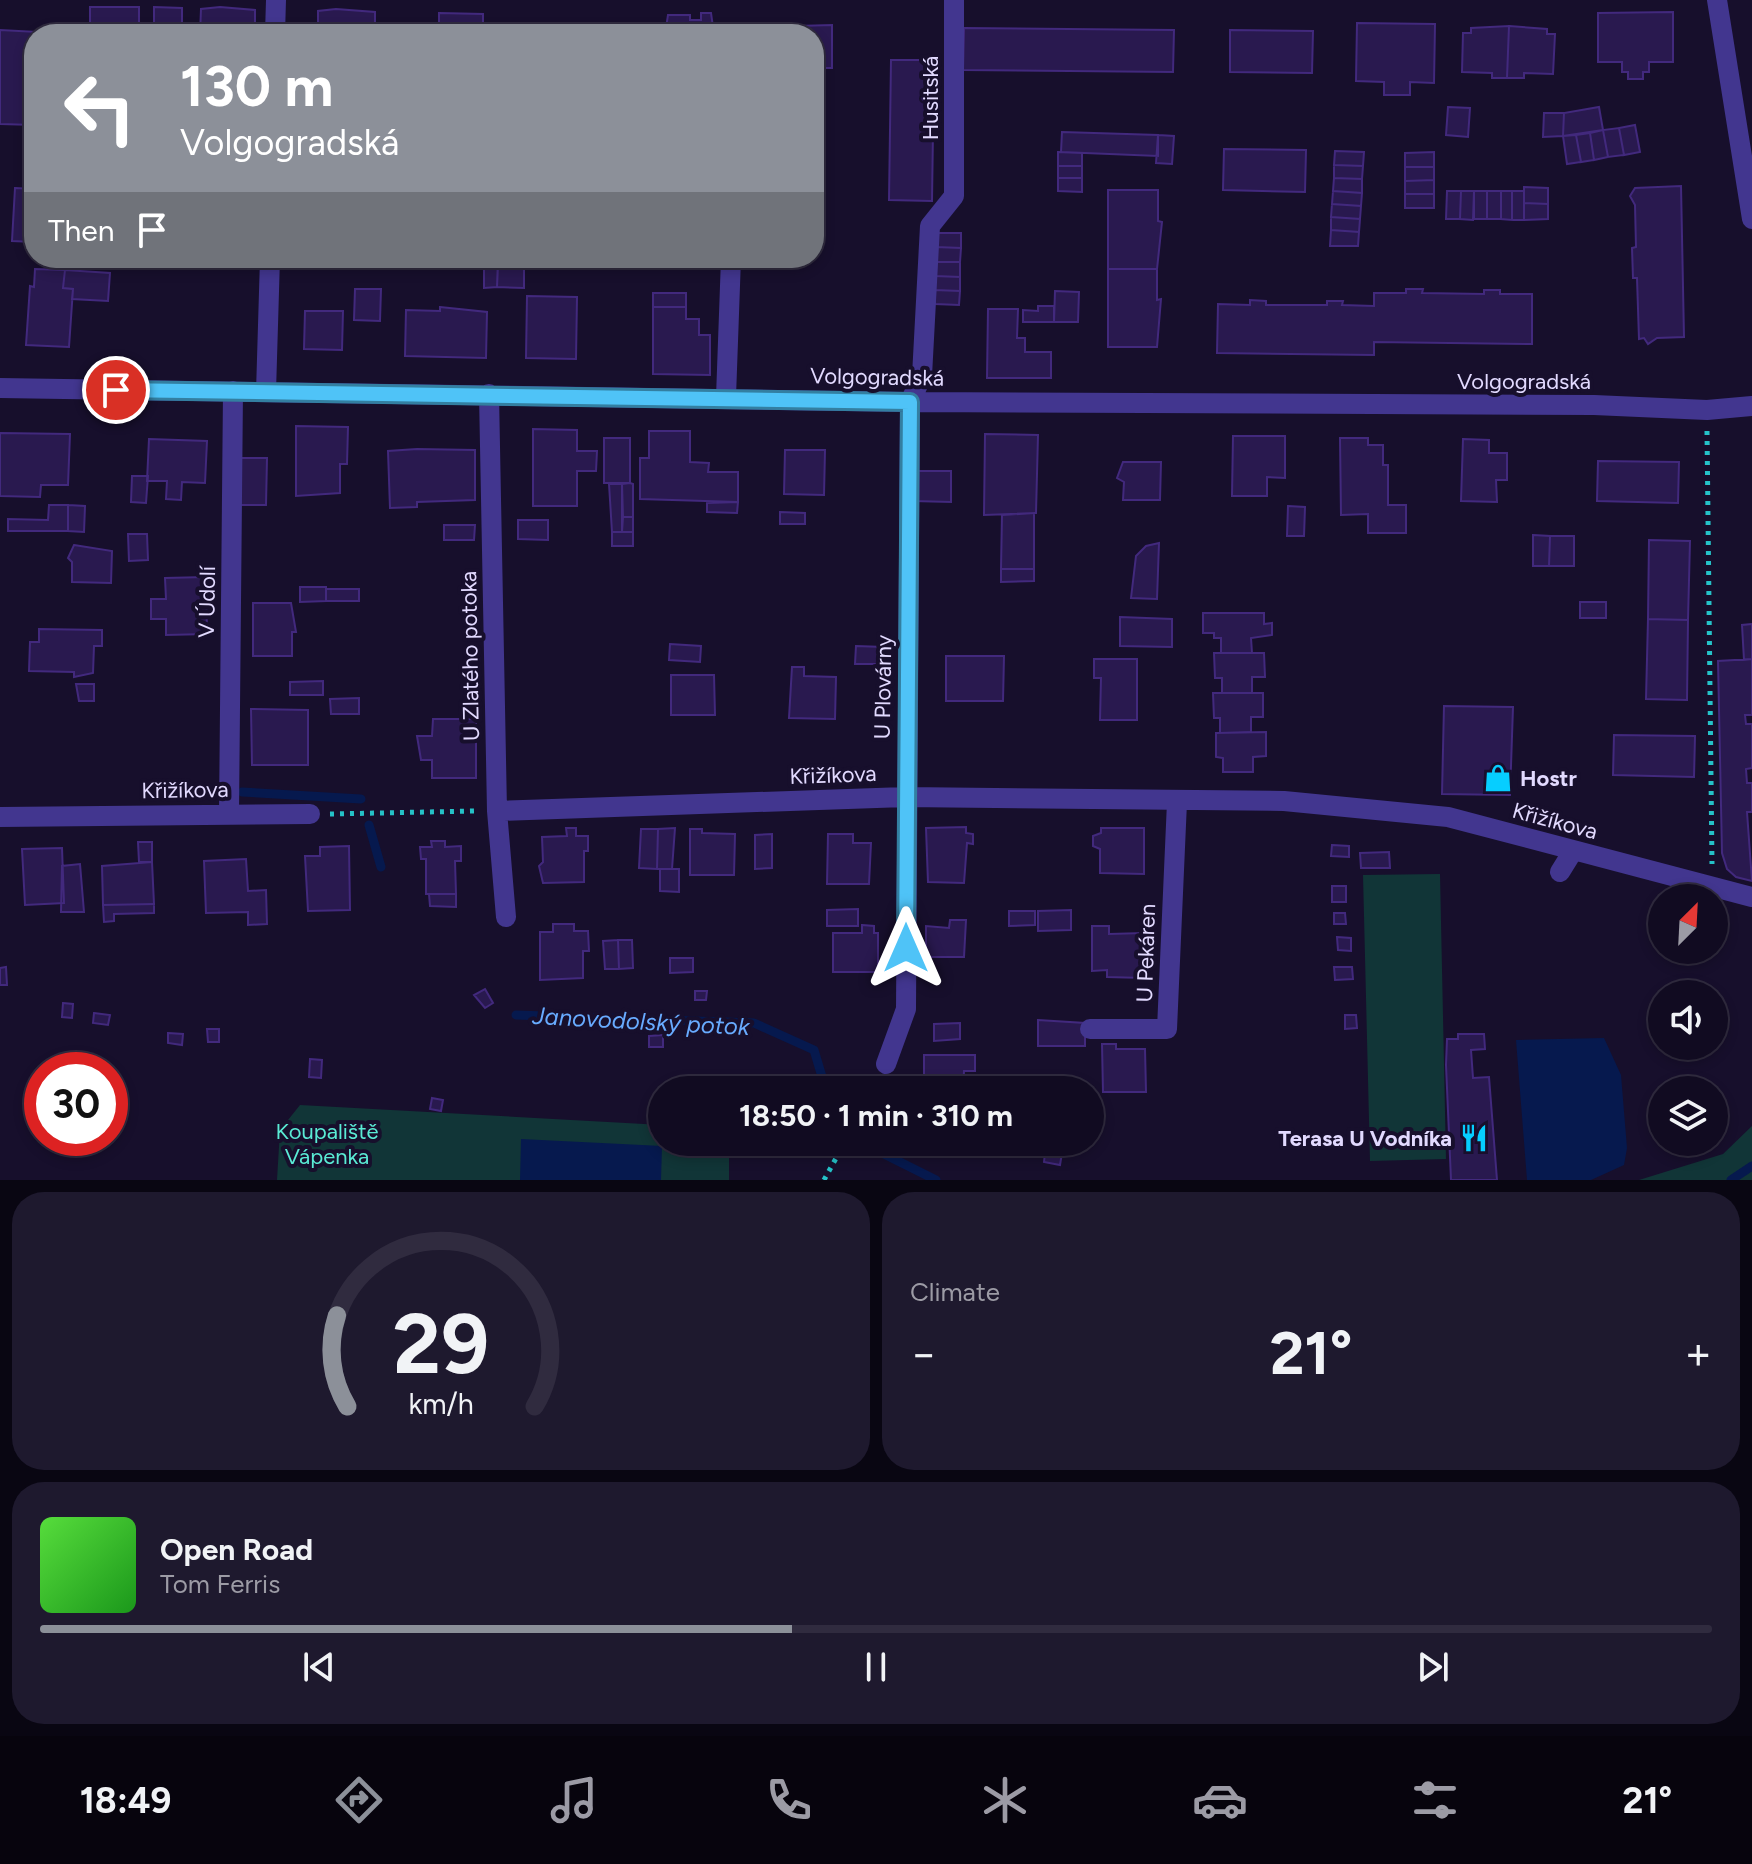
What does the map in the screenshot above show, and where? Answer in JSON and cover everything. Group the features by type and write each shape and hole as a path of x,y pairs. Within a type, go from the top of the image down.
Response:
{"street":[{"path":"275,24 276,0"},
{"name":"Husitská","path":"954,0 954,196"},
{"path":"1717,0 1752,219"},
{"name":"U Plovárny","path":"886,1064 906,1009 910,402 922,376 930,226 954,196"},
{"path":"266,392 270,268"},
{"path":"726,397 731,268"},
{"name":"Volgogradská","path":"0,388 910,402 1579,405 1707,410 1752,406"},
{"name":"V Údolí","path":"229,814 233,391"},
{"name":"U Zlatého potoka","path":"489,394 497,811 506,917"},
{"name":"Křižíkova","path":"497,811 905,797 1284,801 1448,817 1709,884"},
{"name":"U Pekáren","path":"1090,1029 1167,1029 1177,802"},
{"name":"Křižíkova","path":"0,817 310,814"},
{"path":"1560,872 1573,851"},
{"name":"Křižíkova","path":"1728,890 1752,897"}],"path":[{"path":"1707,410 1713,884"},
{"path":"310,814 497,811"},
{"path":"824,1180 837,1156"}],"green space":[{"path":"1440,874 1446,1159 1370,1161 1363,875"},
{"name":"Koupaliště Vápenka","path":"300,1105 648,1124 648,1156 729,1156 729,1180 277,1180 280,1130"},
{"path":"1752,1126 1752,1180 1639,1180 1717,1156 1728,1156 1728,1149"}],"water":[{"path":"1604,1038 1621,1075 1627,1148 1624,1165 1591,1180 1527,1180 1516,1040"},
{"path":"521,1139 648,1145 648,1156 662,1156 661,1180 520,1180"}],"building":[{"path":"90,7 139,7 139,24 90,24"},
{"path":"154,7 182,8 182,24 154,24"},
{"path":"201,9 255,10 255,24 200,24"},
{"path":"318,11 375,12 375,24 318,24"},
{"path":"1673,12 1673,62 1649,62 1649,72 1643,72 1643,79 1628,79 1628,72 1622,72 1622,62 1598,62 1598,13"},
{"path":"439,13 483,14 483,24 439,24"},
{"path":"701,13 711,13 713,24 667,24 668,15 690,15 690,20 701,20"},
{"path":"1357,23 1435,24 1434,83 1410,82 1410,95 1384,95 1384,82 1356,81"},
{"path":"824,25 832,25 832,68 824,68"},
{"path":"1509,26 1547,29 1547,34 1555,34 1553,74 1524,73 1524,78 1507,78"},
{"path":"1509,26 1507,78 1492,78 1492,73 1462,72 1463,33 1471,33 1471,28"},
{"path":"964,28 1174,30 1173,72 963,70"},
{"path":"0,30 24,31 24,125 0,124"},
{"path":"1230,30 1313,31 1312,73 1230,72"},
{"path":"891,60 934,60 932,201 889,200"},
{"path":"1448,107 1470,108 1468,137 1446,135"},
{"path":"1599,107 1603,130 1563,136 1564,113"},
{"path":"1544,113 1564,113 1563,136 1543,137"},
{"path":"1635,125 1640,152 1624,155 1619,128"},
{"path":"1619,128 1624,155 1608,157 1603,130"},
{"path":"1603,130 1608,157 1594,160 1590,133"},
{"path":"1062,132 1158,135 1158,156 1061,152"},
{"path":"1590,133 1594,160 1581,162 1576,135"},
{"path":"1158,135 1174,136 1172,164 1156,163"},
{"path":"1576,135 1581,162 1567,164 1563,136"},
{"path":"1224,149 1306,150 1305,192 1223,190"},
{"path":"1335,151 1364,152 1363,166 1334,165"},
{"path":"1058,152 1082,153 1082,166 1058,166"},
{"path":"1434,152 1434,167 1405,167 1405,153"},
{"path":"1334,165 1363,166 1362,179 1334,178"},
{"path":"1058,166 1082,166 1082,178 1058,178"},
{"path":"1405,167 1434,167 1434,180 1405,181"},
{"path":"1058,178 1082,178 1082,192 1058,191"},
{"path":"1334,178 1362,179 1362,193 1333,191"},
{"path":"1434,180 1434,194 1405,194 1405,181"},
{"path":"1681,186 1684,337 1657,338 1648,344 1644,338 1639,339 1637,278 1633,278 1632,248 1636,247 1635,205 1630,196 1635,188"},
{"path":"1524,187 1548,188 1548,204 1524,203"},
{"path":"15,188 24,188 24,242 12,241"},
{"path":"1108,190 1158,190 1158,221 1162,222 1157,269 1108,269"},
{"path":"1333,191 1362,193 1361,206 1332,204"},
{"path":"1447,191 1461,191 1460,219 1446,219"},
{"path":"1461,191 1474,191 1473,220 1460,219"},
{"path":"1474,191 1487,191 1487,219 1474,219"},
{"path":"1487,191 1501,191 1501,219 1487,219"},
{"path":"1501,191 1512,191 1512,220 1501,219"},
{"path":"1512,191 1524,191 1524,220 1512,220"},
{"path":"1405,194 1434,194 1434,208 1405,208"},
{"path":"1524,203 1548,204 1548,219 1524,220"},
{"path":"1332,204 1361,206 1360,219 1331,217"},
{"path":"1331,217 1360,219 1359,232 1331,230"},
{"path":"1331,230 1359,232 1358,246 1330,246"},
{"path":"936,233 961,233 961,248 936,247"},
{"path":"936,247 961,248 960,262 936,262"},
{"path":"936,262 960,262 960,277 935,276"},
{"path":"484,268 498,268 497,287 484,288"},
{"path":"498,268 524,268 524,288 497,287"},
{"path":"35,269 65,270 63,288 73,289 69,347 26,345 30,286 34,287"},
{"path":"1108,269 1157,269 1157,300 1161,299 1157,347 1108,347"},
{"path":"65,270 110,273 108,301 72,299 73,289 63,288"},
{"path":"935,276 960,277 960,291 935,290"},
{"path":"355,289 381,289 380,321 354,320"},
{"path":"1406,289 1423,289 1422,293 1484,294 1484,290 1500,290 1500,294 1532,294 1532,344 1374,342 1374,355 1217,353 1218,304 1250,305 1250,300 1266,301 1266,305 1327,305 1327,301 1343,301 1342,305 1374,306 1374,293 1406,293"},
{"path":"935,290 960,291 959,305 935,304"},
{"path":"1055,291 1079,292 1078,322 1054,322"},
{"path":"653,293 686,293 686,307 653,307"},
{"path":"527,296 577,297 576,359 526,358"},
{"path":"1038,306 1054,306 1054,322 1023,322 1023,310 1038,311"},
{"path":"440,307 487,312 486,358 405,356 406,310 440,311"},
{"path":"653,307 686,307 686,319 699,319 699,335 710,335 710,375 653,374"},
{"path":"988,309 1018,309 1017,338 1025,338 1025,352 1051,352 1051,378 987,378"},
{"path":"305,311 343,311 342,350 304,349"},
{"path":"296,426 348,427 347,464 340,464 340,493 296,496"},
{"path":"533,429 577,430 577,451 597,451 596,471 577,471 577,506 533,506"},
{"path":"649,431 690,431 690,462 709,463 708,472 738,472 738,502 640,499 640,458 649,458"},
{"path":"0,433 70,434 68,485 41,485 40,497 0,496"},
{"path":"985,434 1038,435 1036,513 984,515"},
{"path":"1233,436 1285,436 1285,478 1267,477 1267,496 1232,496"},
{"path":"604,438 630,438 630,483 604,483"},
{"path":"1340,438 1368,438 1368,445 1383,445 1383,465 1388,465 1388,505 1406,505 1406,533 1368,533 1368,514 1341,515"},
{"path":"149,439 207,441 205,483 182,482 181,500 166,499 167,481 147,481"},
{"path":"1463,439 1489,440 1489,453 1507,453 1507,480 1496,480 1497,502 1461,501"},
{"path":"475,450 475,500 417,502 417,507 390,508 388,451"},
{"path":"785,450 825,450 824,495 784,494"},
{"path":"238,458 267,458 266,505 237,505"},
{"path":"1598,461 1679,462 1678,503 1597,501"},
{"path":"1123,462 1161,462 1160,500 1123,500 1124,482 1117,478"},
{"path":"913,471 951,471 951,502 913,501"},
{"path":"132,476 148,476 146,503 131,502"},
{"path":"609,484 622,484 622,532 612,532"},
{"path":"622,484 633,484 633,517 623,517"},
{"path":"738,502 737,513 707,512 707,503"},
{"path":"49,505 68,505 68,531 8,531 8,519 48,520"},
{"path":"68,505 85,506 84,532 68,531"},
{"path":"1288,506 1305,507 1304,536 1287,536"},
{"path":"780,512 805,513 805,524 780,524"},
{"path":"1034,513 1034,569 1001,569 1002,515"},
{"path":"623,517 633,517 633,532 622,532"},
{"path":"518,520 548,520 548,540 518,539"},
{"path":"444,525 475,525 474,540 444,540"},
{"path":"612,532 633,532 633,546 612,546"},
{"path":"128,534 147,534 148,560 129,561"},
{"path":"1533,535 1550,536 1549,566 1533,566"},
{"path":"1550,536 1574,536 1574,566 1549,566"},
{"path":"1649,540 1690,541 1688,620 1648,619"},
{"path":"1159,543 1157,599 1131,598 1136,556 1146,546"},
{"path":"74,545 112,551 111,583 72,582 72,562 68,558"},
{"path":"1001,569 1034,569 1034,581 1001,582"},
{"path":"206,577 207,634 166,635 166,619 151,619 151,599 166,599 165,578"},
{"path":"300,587 326,587 326,601 300,602"},
{"path":"326,589 359,589 359,601 326,601"},
{"path":"1580,602 1606,602 1606,618 1580,618"},
{"path":"253,603 291,603 296,632 292,632 292,656 253,656"},
{"path":"1203,613 1264,613 1264,624 1272,623 1272,635 1251,638 1252,653 1221,653 1221,638 1214,638 1214,633 1203,633"},
{"path":"1120,617 1172,619 1172,647 1120,646"},
{"path":"1648,619 1688,620 1687,700 1646,699"},
{"path":"1752,624 1752,659 1744,660 1742,625"},
{"path":"39,629 102,630 102,646 94,646 93,673 74,677 74,672 29,671 30,642 39,642"},
{"path":"670,644 701,646 700,662 669,660"},
{"path":"856,646 884,647 884,664 855,664"},
{"path":"1214,653 1264,653 1265,677 1252,677 1252,693 1222,693 1222,678 1215,678"},
{"path":"946,656 1004,656 1003,701 946,701"},
{"path":"1094,659 1137,659 1137,720 1100,720 1101,678 1094,678"},
{"path":"1752,659 1752,715 1745,715 1746,724 1752,724 1752,768 1746,769 1747,783 1752,783 1752,812 1747,812 1752,881 1736,877 1727,869 1722,853 1718,661"},
{"path":"792,667 804,667 804,676 836,677 835,719 789,718"},
{"path":"671,675 714,675 715,715 671,715"},
{"path":"323,681 323,695 290,695 290,682"},
{"path":"76,684 94,684 94,701 79,701"},
{"path":"1213,693 1263,693 1263,717 1251,717 1251,732 1220,733 1220,718 1214,718"},
{"path":"359,698 359,714 331,714 330,699"},
{"path":"1444,706 1513,707 1510,795 1442,794"},
{"path":"251,709 308,710 308,765 252,765"},
{"path":"433,719 476,719 476,778 432,778 432,760 421,760 417,736 432,736"},
{"path":"1266,732 1266,756 1253,757 1253,772 1223,772 1223,758 1216,757 1216,733"},
{"path":"1614,735 1695,736 1694,777 1613,775"},
{"path":"966,827 966,833 973,834 973,844 967,843 964,883 928,882 926,828"},
{"path":"566,828 576,828 576,836 588,836 588,851 584,851 584,882 543,883 539,866 543,862 542,837 567,836"},
{"path":"675,828 672,869 657,869 658,829"},
{"path":"1101,828 1144,828 1144,874 1100,873 1100,849 1093,846 1093,836 1101,833"},
{"path":"641,829 658,829 657,869 639,868"},
{"path":"690,829 702,829 702,833 735,834 734,875 690,875"},
{"path":"772,834 772,868 755,869 755,835"},
{"path":"828,834 853,834 853,843 871,843 869,884 827,884"},
{"path":"431,841 445,841 445,847 461,846 461,861 455,861 456,894 426,894 426,859 421,859 420,847 432,847"},
{"path":"138,842 152,842 152,862 139,862"},
{"path":"1332,845 1349,846 1349,857 1331,856"},
{"path":"349,846 350,910 308,911 305,856 320,856 320,847"},
{"path":"62,848 64,903 25,905 22,849"},
{"path":"1389,852 1390,868 1361,868 1360,853"},
{"path":"246,859 248,891 266,890 267,924 248,925 248,912 206,913 204,861"},
{"path":"152,862 154,904 103,905 102,866"},
{"path":"80,864 84,912 61,912 62,866"},
{"path":"660,869 679,869 679,892 660,891"},
{"path":"1332,886 1346,886 1346,902 1332,902"},
{"path":"429,894 456,894 456,907 430,906"},
{"path":"154,904 154,913 114,914 114,921 104,922 103,905"},
{"path":"858,909 858,926 827,926 827,910"},
{"path":"1071,910 1071,930 1038,931 1038,911"},
{"path":"1009,911 1035,911 1035,925 1009,926"},
{"path":"1334,913 1345,913 1346,924 1334,924"},
{"path":"950,920 966,920 964,957 926,957 926,926 949,928"},
{"path":"553,924 574,924 574,931 588,931 589,951 583,951 583,978 540,980 540,932 553,932"},
{"path":"862,925 874,926 874,933 878,933 878,972 833,972 833,933 862,933"},
{"path":"1092,926 1109,926 1109,934 1144,933 1144,978 1107,977 1107,970 1092,971"},
{"path":"1337,937 1351,938 1351,951 1338,950"},
{"path":"618,940 619,969 605,969 603,941"},
{"path":"618,940 632,940 633,968 619,969"},
{"path":"670,958 693,958 693,972 670,973"},
{"path":"6,967 7,985 0,985 0,968"},
{"path":"1334,967 1352,967 1353,979 1335,980"},
{"path":"485,989 493,1003 485,1008 474,995"},
{"path":"695,991 707,991 706,1000 695,1000"},
{"path":"63,1003 73,1004 72,1018 62,1017"},
{"path":"94,1013 110,1015 108,1025 93,1023"},
{"path":"1345,1015 1356,1015 1357,1028 1345,1029"},
{"path":"1038,1020 1085,1023 1085,1046 1038,1046"},
{"path":"960,1023 960,1039 934,1041 934,1024"},
{"path":"207,1029 219,1029 219,1042 208,1042"},
{"path":"168,1033 183,1034 182,1045 168,1043"},
{"path":"1458,1034 1484,1034 1485,1049 1471,1050 1473,1078 1489,1077 1497,1180 1451,1180 1447,1039 1458,1039"},
{"path":"663,1035 663,1047 649,1047 649,1036"},
{"path":"1102,1044 1116,1044 1116,1049 1145,1049 1146,1092 1104,1092"},
{"path":"924,1055 975,1055 975,1071 964,1071 964,1076 924,1076"},
{"path":"310,1059 322,1060 321,1078 309,1077"},
{"path":"432,1098 443,1100 441,1111 430,1109"},
{"path":"1045,1156 1062,1156 1060,1165 1044,1162"}],"waterway":[{"name":"Janovodolský potok","path":"242,792 361,799"},
{"name":"Janovodolský potok","path":"369,825 381,867"},
{"name":"Janovodolský potok","path":"516,1015 754,1023 814,1050 822,1076"},
{"name":"Janovodolský potok","path":"888,1156 936,1180"},
{"name":"Janovodolský potok","path":"1731,1180 1752,1166"}],"place":[{"name":"Hostr","path":"1498,778"},
{"name":"Terasa U Vodníka","path":"1474,1138"}],"route":[{"path":"116,390 910,402 906,948"}]}
